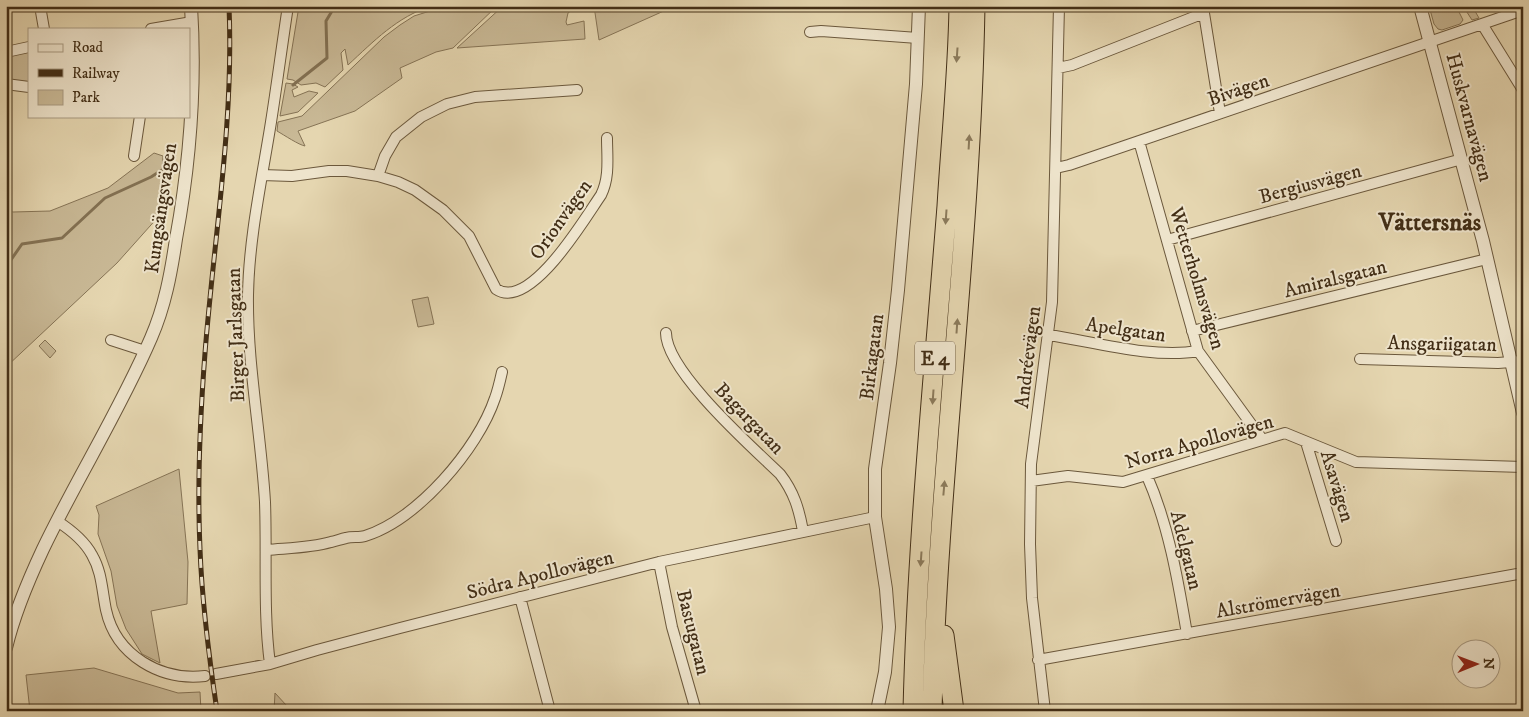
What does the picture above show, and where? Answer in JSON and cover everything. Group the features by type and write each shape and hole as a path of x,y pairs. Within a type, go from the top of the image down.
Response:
{"highway":[{"name":"E 4","path":"913,711 914,662 959,6"},
{"name":"E 4","path":"932,711 941,536 967,191 975,6"},
{"path":"941,536 943,626 954,711"}],"street":[{"path":"40,6 44,28"},
{"name":"Kungsängsvägen","path":"190,114 192,6"},
{"name":"Birger Jarlsgatan","path":"270,664 266,624 267,550 262,461 250,352 248,298 250,253 288,6"},
{"name":"Birkagatan","path":"878,711 885,672 889,627 886,589 874,517 876,462 893,338 918,38 919,6"},
{"name":"Andréevägen","path":"1045,711 1032,598 1030,544 1031,464 1049,334 1054,276 1059,6"},
{"name":"Huskvarnavägen","path":"1420,6 1462,159 1487,260 1517,362 1523,413"},
{"path":"1058,68 1072,66 1204,10 1220,113"},
{"name":"Bivägen","path":"1056,168 1523,10"},
{"path":"157,28 192,22"},
{"path":"1482,24 1521,86"},
{"path":"810,32 821,31 918,38"},
{"path":"6,52 28,47"},
{"path":"6,84 28,87"},
{"path":"262,175 292,176 329,171 365,173 378,176 385,156 396,137 421,117 447,104 475,97 577,90"},
{"path":"134,156 140,118"},
{"name":"Kungsängsvägen","path":"7,642 27,585 57,520 127,389 161,312 169,281 184,196 190,118"},
{"name":"Orionvägen","path":"378,176 398,182 414,190 443,210 469,236 496,289 502,293 509,293 530,285 544,273 558,257 605,188 608,174 607,138"},
{"name":"Wetterholmsvägen","path":"1139,141 1198,351 1262,439"},
{"name":"Bergiusvägen","path":"1167,240 1462,159"},
{"name":"Amiralsgatan","path":"1192,331 1487,260"},
{"name":"Bagargatan","path":"666,333 668,347 702,396 780,474 789,486 796,502 803,531"},
{"name":"Apelgatan","path":"1049,334 1140,350 1182,354 1198,351"},
{"path":"111,340 145,351"},
{"name":"Ansgariigatan","path":"1360,359 1517,362"},
{"path":"267,550 314,546 347,537 364,537 385,527 413,508 448,474 468,449 488,415 502,372"},
{"name":"Norra Apollovägen","path":"1031,481 1068,476 1123,482 1262,439 1285,434 1356,462 1523,467"},
{"name":"Asavägen","path":"1306,442 1336,541"},
{"name":"Adelgatan","path":"1147,476 1156,498 1176,572 1187,634"},
{"name":"Södra Apollovägen","path":"216,674 270,664 317,650 659,562 874,517"},
{"path":"57,520 73,531 92,554 99,570 106,612 113,628 132,655 144,664 174,676 190,678 205,676"},
{"name":"Bastugatan","path":"659,562 672,627 696,711"},
{"name":"Alströmervägen","path":"1038,660 1523,573"},
{"path":"520,597 550,711"}],"green space":[{"path":"299,6 431,6 407,16 397,23 348,65 345,49 341,53 343,70 325,87 316,83 301,85 287,79"},
{"path":"446,6 497,6 453,48 436,52 400,68 402,78 355,111 298,131 305,146 277,131 278,122 302,116 384,37 400,25 414,16"},
{"path":"503,6 577,6 568,13 566,22 567,25 584,21 585,39 457,48"},
{"path":"594,6 666,6 666,10 599,40"},
{"path":"1429,6 1456,6 1463,20 1460,24 1442,30 1438,29 1434,24"},
{"path":"1463,6 1472,6 1479,18 1472,20"},
{"path":"28,51 28,83 6,79 6,54"},
{"path":"286,83 298,87 292,90 294,97 309,91 318,93 298,112 280,116"},
{"path":"154,153 163,156 159,216 117,263 6,367 6,210 13,212 50,211 108,188"},
{"path":"428,297 434,324 418,327 412,300"},
{"path":"45,340 56,351 50,358 39,346"},
{"path":"179,469 188,562 187,604 151,611 160,663 142,654 126,629 117,606 111,571 98,534 99,515 96,506"},
{"path":"94,668 178,693 200,692 201,711 30,711 26,675"},
{"path":"275,693 287,706 317,711 274,711"}],"waterway":[{"path":"293,85 327,58 326,21 335,6"},
{"path":"6,267 22,244 62,238 105,198 151,177 165,168"}],"railway":[{"path":"217,711 202,590 199,476 205,353 229,93 229,6"}],"district":[{"name":"Vättersnäs","path":"1430,221"}]}
